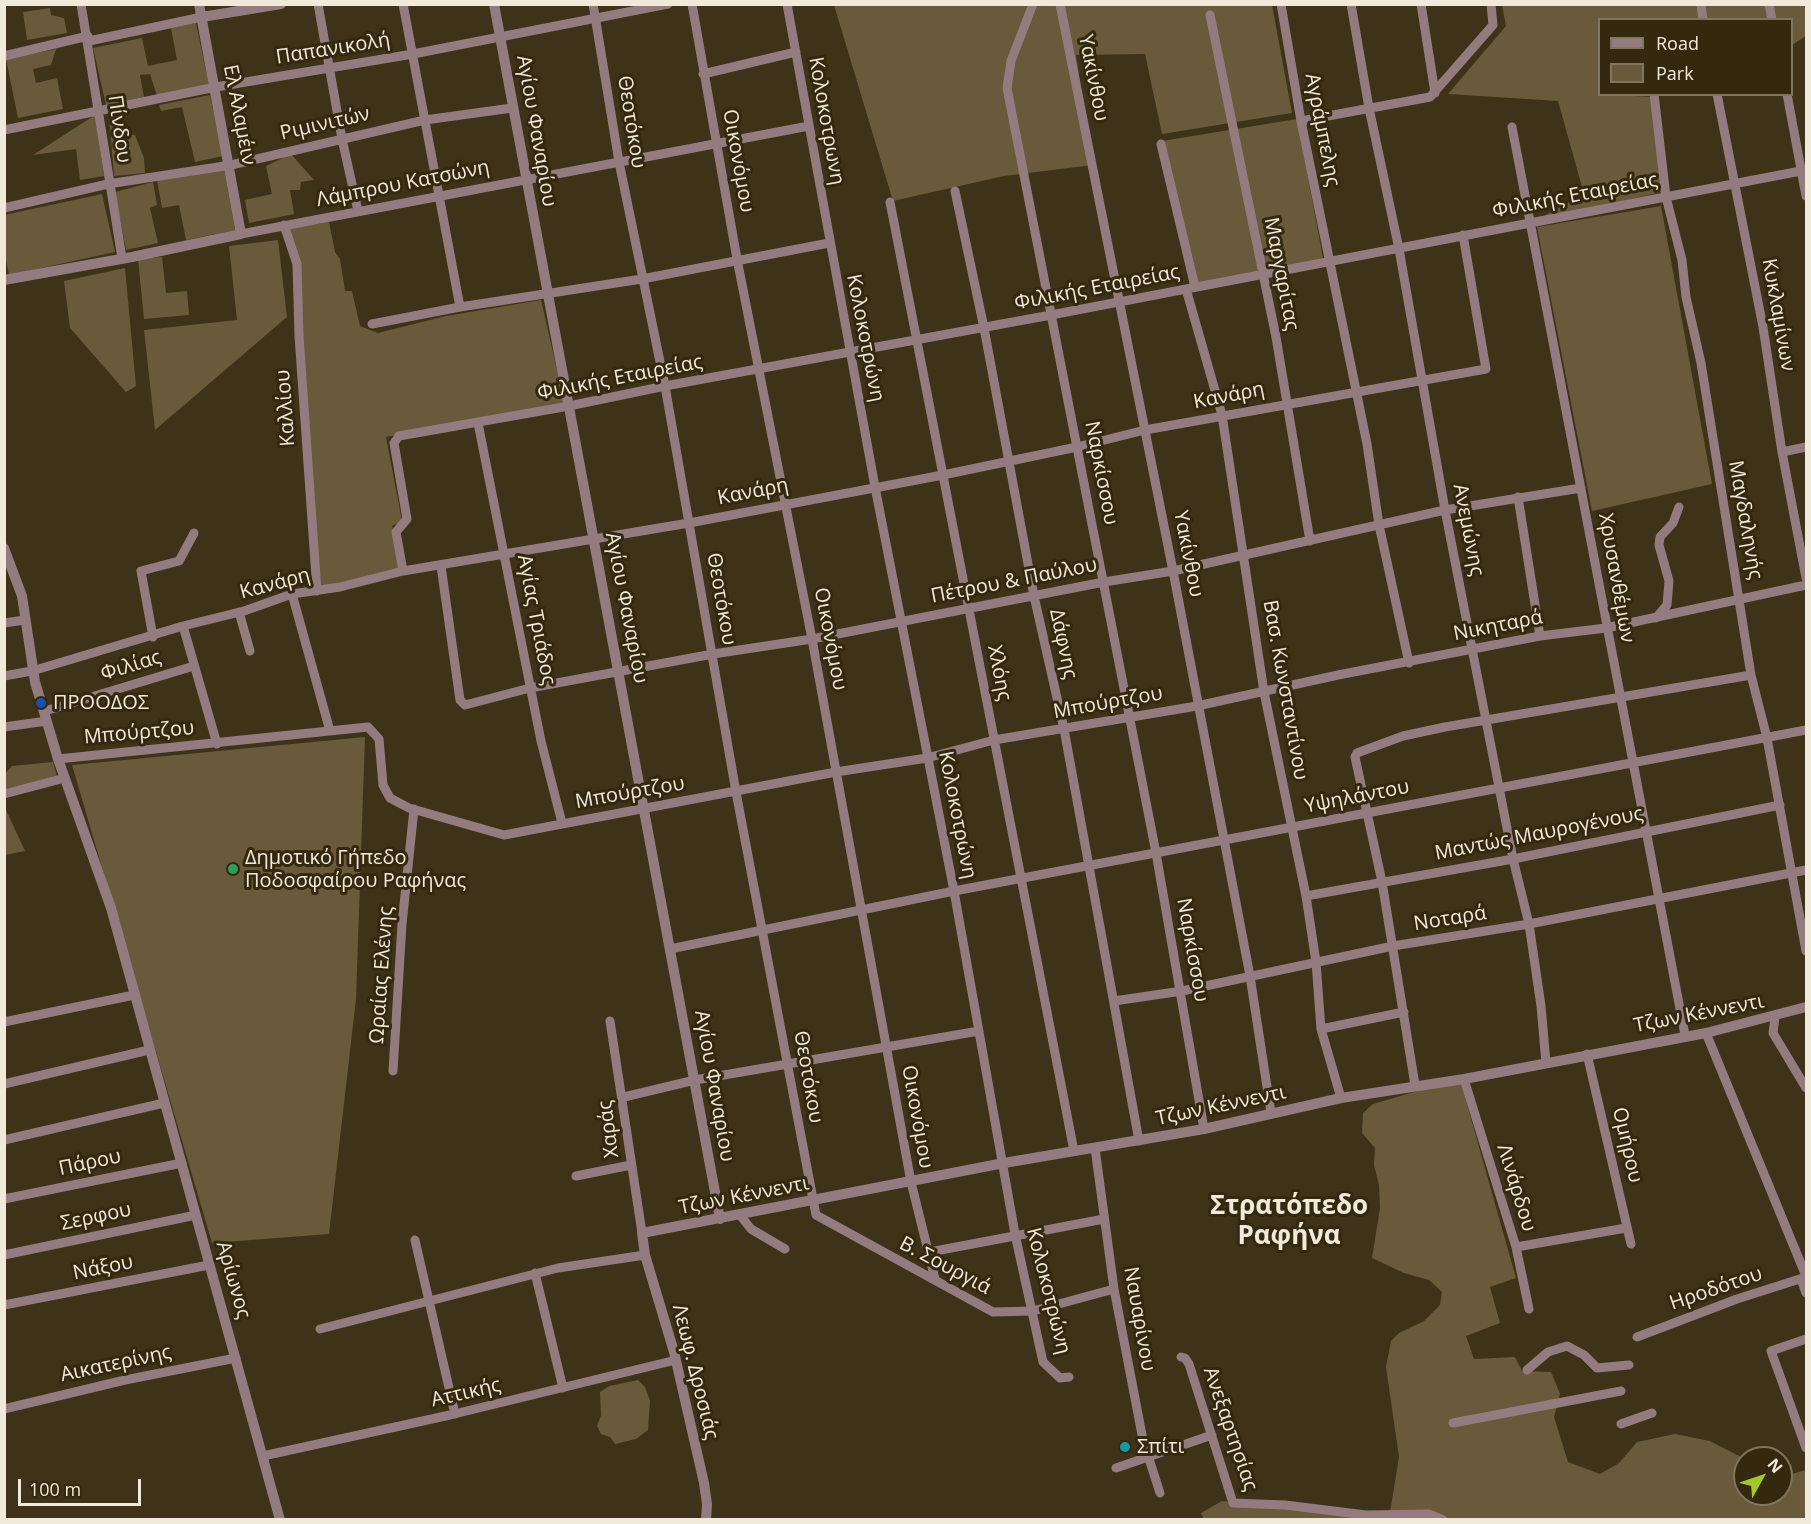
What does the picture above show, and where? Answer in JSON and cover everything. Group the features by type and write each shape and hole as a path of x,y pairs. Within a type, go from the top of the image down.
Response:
{"street":[{"name":"Πίνδου","path":"81,4 88,38 108,184 122,258"},
{"name":"Ελ Αλαμέιν","path":"199,4 231,165 241,234"},
{"path":"4,56 88,38 281,4"},
{"path":"318,4 328,68 358,211"},
{"path":"403,4 460,307"},
{"name":"Αγίου Φαναρίου","path":"494,4 547,295 620,671 643,810 720,1219"},
{"name":"Θεοτόκου","path":"593,4 619,162 665,386 736,792 812,1201"},
{"name":"Παπανικολή","path":"4,130 216,87 413,54 668,4"},
{"name":"Οικονόμου","path":"692,4 737,259 812,639 911,1182 935,1279"},
{"name":"Κολοκοτρωνη","path":"787,4 829,243"},
{"name":"Ναρκίσσου","path":"1033,4 1011,61 1007,88 1131,718 1182,991 1204,1129"},
{"name":"Υακίνθου","path":"1060,4 1173,571 1222,840 1250,976 1271,1113"},
{"name":"Αγράμπελης","path":"1281,4 1301,121 1367,444 1378,525 1409,663"},
{"name":"Ανεμώνης","path":"1351,4 1369,108 1399,249 1445,510 1513,859 1529,924 1542,1006 1546,1063"},
{"path":"1420,4 1435,93"},
{"path":"1301,121 1424,100 1435,93 1494,23 1491,4"},
{"name":"Μαργαρίτας","path":"1210,15 1264,275 1310,540"},
{"path":"704,74 796,52"},
{"name":"Μαγδαληνής","path":"1654,96 1666,197 1682,260 1686,297 1701,363 1741,600 1751,675 1767,738 1806,951"},
{"name":"Κυκλαμίνων","path":"1717,96 1736,184 1806,578"},
{"path":"1787,96 1804,171 1806,196"},
{"name":"Ριμινιτών","path":"4,208 108,184 231,165 425,120 512,108"},
{"name":"Λάμπρου Κατσώνη","path":"4,280 809,126"},
{"name":"Χρυσανθέμων","path":"1512,127 1606,628 1621,696 1631,764 1647,831 1657,897 1685,1035"},
{"name":"Βασ. Κωνσταντίνου","path":"1161,144 1191,288 1222,415 1264,692 1306,896 1316,962 1321,1029 1341,1098"},
{"name":"Φιλικής Εταιρείας","path":"403,571 396,532 407,517 395,438 1804,171"},
{"name":"Δάφνης","path":"955,190 1010,459 1034,596 1064,729 1139,1141"},
{"name":"Χλόης","path":"890,202 1074,1151"},
{"name":"Καλλίου","path":"284,225 297,264 299,336 317,591"},
{"name":"Κανάρη","path":"4,676 32,671 153,637 292,594 340,587 403,571 594,537 689,523 943,475 1222,415 1486,369 1463,235"},
{"path":"372,324 460,307 642,279 829,243"},
{"name":"Κολοκοτρώνη","path":"829,243 954,891 1015,1234 1043,1362 1060,1378 1069,1377"},
{"name":"Αγίας Τριάδος","path":"478,423 530,688 562,823"},
{"path":"1782,452 1806,447"},
{"name":"Πέτρου & Παύλου","path":"441,566 459,695 461,702 467,705 530,688 712,654 812,639 1104,582 1173,571 1445,510 1581,488"},
{"path":"1518,497 1540,636"},
{"path":"1656,618 1667,605 1669,580 1659,545 1660,537 1673,523 1679,507"},
{"path":"153,637 141,571 179,561 194,533"},
{"name":"Αρίωνος","path":"4,548 20,592 32,671 58,759 111,908 280,1520"},
{"name":"Νικηταρά","path":"1264,692 1338,675 1540,636 1606,628 1806,585"},
{"path":"292,594 330,731"},
{"path":"239,612 250,651"},
{"path":"4,623 25,620"},
{"path":"183,626 217,744"},
{"name":"Φιλίας","path":"4,727 46,716 194,666"},
{"path":"1416,1085 1382,882 1355,757 1357,753 1403,736 1751,675"},
{"name":"Μπούρτζου","path":"58,759 368,727 376,733 382,755 384,790 396,802 500,835 836,772 927,758 994,740 1131,718 1264,692"},
{"name":"Υψηλάντου","path":"670,949 1021,878 1806,730"},
{"path":"4,794 65,778"},
{"name":"Μαντώς Μαυρογένους","path":"1306,896 1513,859 1779,805"},
{"name":"Ωραίας Ελένης","path":"393,1071 402,924 414,809"},
{"name":"Νοταρά","path":"1114,1001 1182,991 1393,946 1529,924 1657,897 1806,870"},
{"path":"4,1022 134,995"},
{"name":"Τζων Κέννεντι","path":"642,1233 1004,1163 1204,1129 1341,1098 1464,1078 1685,1035 1706,1033 1775,1017 1806,1007"},
{"path":"1321,1029 1404,1012"},
{"path":"1775,1017 1773,1033 1806,1088"},
{"name":"Χαράς","path":"610,1021 624,1097 631,1165 642,1233"},
{"path":"624,1097 694,1080 979,1031"},
{"path":"1706,1033 1805,1277 1806,1293"},
{"path":"4,1084 149,1050"},
{"name":"Ομήρου","path":"1587,1054 1631,1244"},
{"name":"Λινάρδου","path":"1464,1078 1516,1247 1529,1309"},
{"path":"4,1140 164,1103"},
{"name":"Ναυαρίνου","path":"1095,1148 1114,1289 1149,1458 1160,1493"},
{"name":"Πάρου","path":"4,1199 183,1163"},
{"path":"576,1176 631,1165"},
{"name":"Β. Σουργιά","path":"812,1201 819,1218 993,1312 1033,1311 1114,1289"},
{"name":"Σερφου","path":"4,1255 196,1215"},
{"path":"740,1215 752,1230 785,1249"},
{"path":"930,1252 1015,1234 1104,1219"},
{"path":"1516,1247 1626,1228"},
{"name":"Λεωφ. Δροσιάς","path":"642,1233 645,1254 676,1360 704,1484 708,1504 706,1520"},
{"path":"415,1240 455,1414"},
{"path":"320,1329 535,1273 645,1254"},
{"name":"Νάξου","path":"4,1305 209,1265"},
{"path":"535,1273 563,1388"},
{"name":"Ηροδότου","path":"1637,1336 1805,1277"},
{"path":"1806,1340 1771,1352 1806,1448"},
{"path":"1527,1370 1548,1352 1568,1346 1584,1355 1597,1368 1629,1365"},
{"name":"Ανεξαρτησίας","path":"1181,1357 1185,1358 1189,1364 1233,1503 1321,1508"},
{"name":"Αικατερίνης","path":"4,1409 93,1387 236,1358"},
{"name":"Αττικής","path":"263,1456 455,1414 676,1360"},
{"path":"1453,1423 1621,1390"},
{"path":"1621,1424 1652,1413"},
{"path":"1116,1468 1212,1435"},
{"path":"1324,1520 1321,1508 1366,1515 1430,1514 1443,1520"}],"green space":[{"path":"834,5 1272,5 1292,113 1162,134 1145,54 1076,55 1093,165 1004,176 893,201"},
{"path":"1502,5 1806,5 1806,36 1793,44 1793,18 1598,18 1598,96 1653,97 1666,191 1535,221 1584,194 1558,101 1448,94 1506,26"},
{"path":"50,8 51,15 64,18 67,33 27,40 23,12"},
{"path":"196,23 209,85 157,96 150,74 140,75 144,97 106,105 93,48 142,38 148,66 177,60 171,28"},
{"path":"56,49 51,65 33,69 36,83 57,78 63,109 18,118 6,59"},
{"path":"210,95 223,156 195,162 182,107 161,111 159,105"},
{"path":"109,114 118,132 135,135 144,158 145,173 114,176"},
{"path":"95,115 104,176 80,180 76,149 33,155"},
{"path":"1297,119 1323,258 1251,277 1197,283 1162,141"},
{"path":"291,154 314,180 301,182 300,190 290,190 294,214 249,223 245,200 272,194 266,166"},
{"path":"224,169 235,230 186,240 179,205 162,208 157,180"},
{"path":"153,182 157,205 150,208 158,243 126,250 115,192"},
{"path":"102,194 115,252 9,275 5,256 4,215"},
{"path":"1661,206 1712,484 1592,511 1537,227"},
{"path":"329,222 335,252 340,259 345,291 352,291 360,326 378,333 446,316 541,300 565,405 386,437 402,521 392,526 401,571 320,587 301,340 289,229"},
{"path":"278,240 287,317 155,430 144,330 237,320 229,246"},
{"path":"162,257 166,293 187,291 189,315 144,319 138,259"},
{"path":"125,268 136,386 126,392 70,328 64,281"},
{"path":"365,737 356,999 329,1234 212,1243 72,765"},
{"path":"53,762 57,777 5,791 5,774 12,766"},
{"path":"6,810 25,851 5,855 4,811"},
{"path":"1461,1083 1516,1278 1490,1287 1500,1323 1466,1336 1474,1359 1515,1357 1522,1371 1551,1372 1560,1394 1554,1417 1568,1462 1600,1474 1619,1463 1637,1442 1675,1434 1710,1441 1733,1453 1733,1506 1793,1506 1793,1474 1806,1470 1806,1519 1389,1519 1399,1457 1386,1367 1391,1341 1399,1333 1424,1321 1440,1305 1442,1292 1429,1280 1404,1273 1372,1258 1380,1208 1379,1185 1374,1165 1375,1148 1362,1133 1363,1113 1373,1104 1438,1085"},
{"path":"638,1380 645,1387 650,1401 648,1430 636,1439 615,1444 610,1437 601,1434 597,1426 601,1415 600,1392 609,1386"},
{"path":"1222,1501 1388,1519 1204,1520 1201,1513"}],"place":[{"name":"ΠΡΟΟΔΟΣ","path":"41,703"},
{"name":"Δημοτικό Γήπεδο Ποδοσφαίρου Ραφήνας","path":"233,869"},
{"name":"Σπίτι","path":"1125,1447"}],"district":[{"name":"Στρατόπεδο Ραφήνα","path":"1289,1222"}]}
